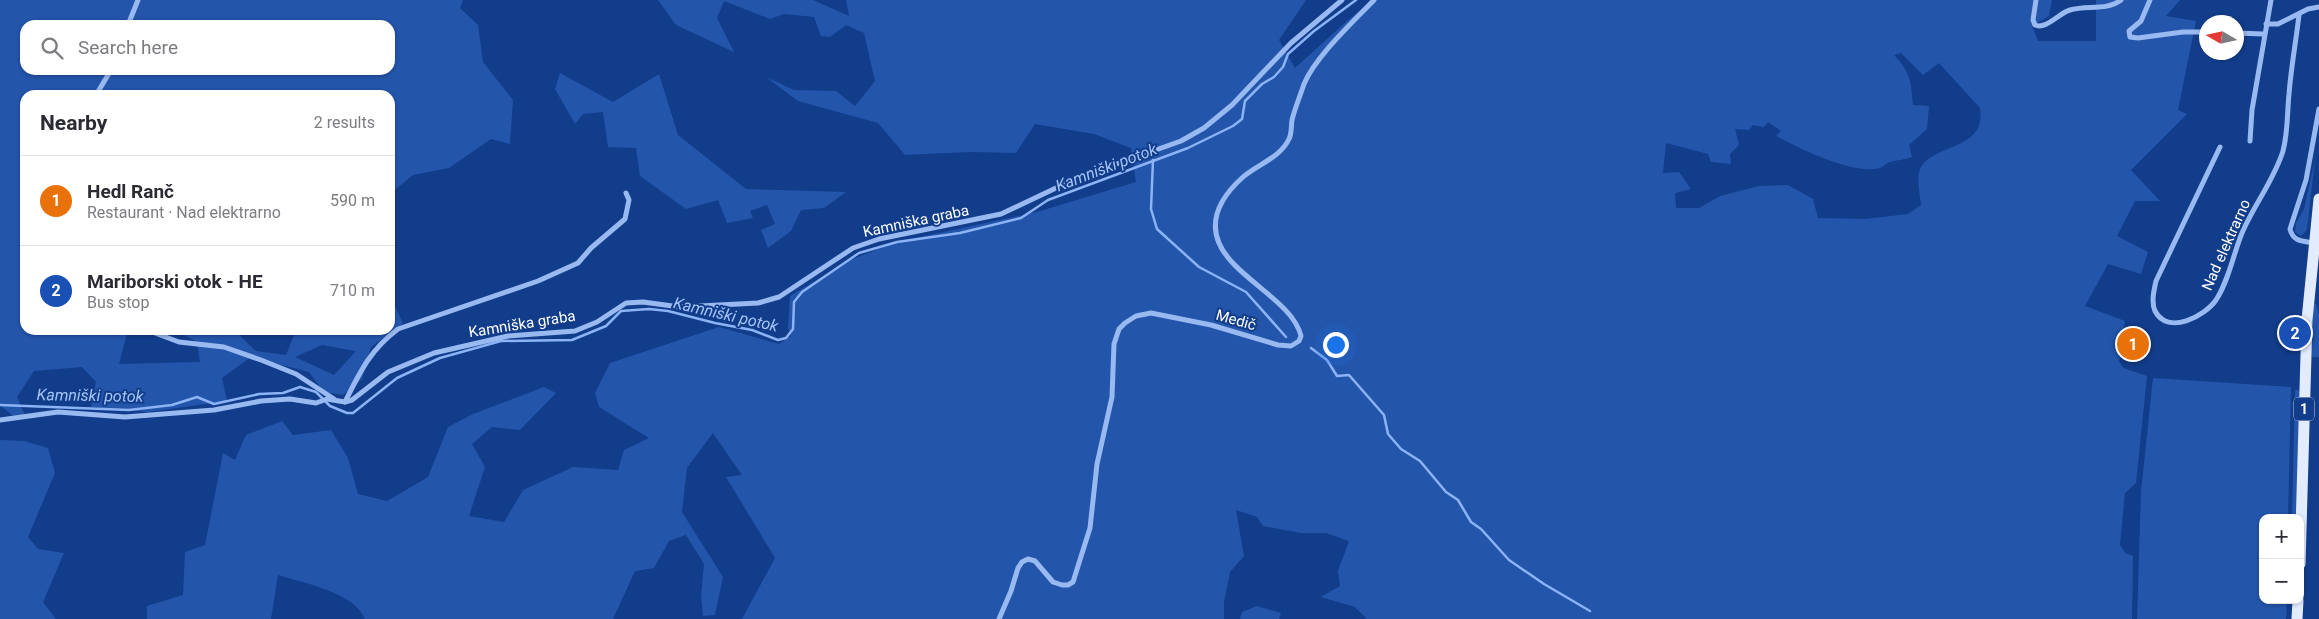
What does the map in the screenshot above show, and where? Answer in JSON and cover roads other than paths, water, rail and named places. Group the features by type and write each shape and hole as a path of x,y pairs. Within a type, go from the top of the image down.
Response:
{"main road":[{"name":"1","path":"2300,559 2307,320 2319,199"},
{"path":"2297,619 2298,604"}],"street":[{"path":"130,20 138,0"},
{"name":"Kamniška graba","path":"345,402 352,400 388,372 434,353 508,336 574,331 597,322 626,303 643,302 680,307 758,303 779,297 853,248 879,239 1001,214 1077,178 1181,141 1204,128 1232,105 1291,43 1342,0"},
{"name":"Medič","path":"998,619 1022,562 1028,560 1035,561 1057,584 1068,585 1073,582 1090,528 1097,464 1112,397 1114,344 1119,329 1125,323 1136,316 1151,313 1211,325 1278,345 1291,346 1299,341 1301,336 1295,322 1231,260 1219,244 1215,228 1216,215 1219,205 1243,177 1280,152 1290,138 1292,120 1305,83 1314,66 1374,0"},
{"path":"2036,0 2033,20 2035,25 2039,27 2045,26 2061,13 2072,9 2105,6 2121,0"},
{"path":"2150,0 2141,21 2129,30 2130,37 2138,38 2183,32 2199,32"},
{"path":"2250,141 2252,110 2270,0"},
{"path":"2266,24 2278,24 2308,9 2319,7"},
{"name":"Nad elektrarno","path":"2220,147 2156,281 2153,300 2155,310 2162,318 2169,322 2182,322 2197,318 2215,301 2223,287 2242,232 2282,153 2288,125 2289,95 2299,15"},
{"path":"2244,33 2263,34"},
{"path":"99,90 108,75"},
{"path":"2314,243 2297,240 2291,236 2290,229 2306,180 2319,109"},
{"name":"Kamniška graba","path":"395,332 538,281 578,263 591,248 625,219 629,200 626,193"},
{"path":"160,335 179,342 224,347 270,363 296,374 335,400"},
{"name":"Kamniška graba","path":"345,402 368,357 384,339 390,335"},
{"path":"0,420 58,412 125,417 214,410 261,401 290,399 316,403 327,399 345,402"}],"waterway":[{"name":"Kamniški potok","path":"0,405 129,410 172,405 197,397 214,404 259,394 283,393 300,387 316,392 330,406 347,413 353,413 397,378 440,358 501,341 572,340 606,326 621,311 649,309 668,311 752,330 778,340 786,338 793,329 794,302 802,292 859,253 897,242 960,233 1021,218 1048,200 1188,148 1233,126 1242,119 1245,101 1262,84 1274,77 1283,67 1288,54 1314,31 1356,0"},
{"path":"1153,160 1151,209 1157,229 1199,267 1246,292 1286,337"},
{"path":"1311,348 1327,360 1337,376 1349,375 1384,415 1388,434 1401,449 1420,461 1446,492 1458,500 1471,522 1481,529 1509,560 1544,584 1590,611"}],"place":[{"name":"Mariborski otok - HE","path":"2295,333"},
{"name":"Hedl Ranč","path":"2133,344"}]}
